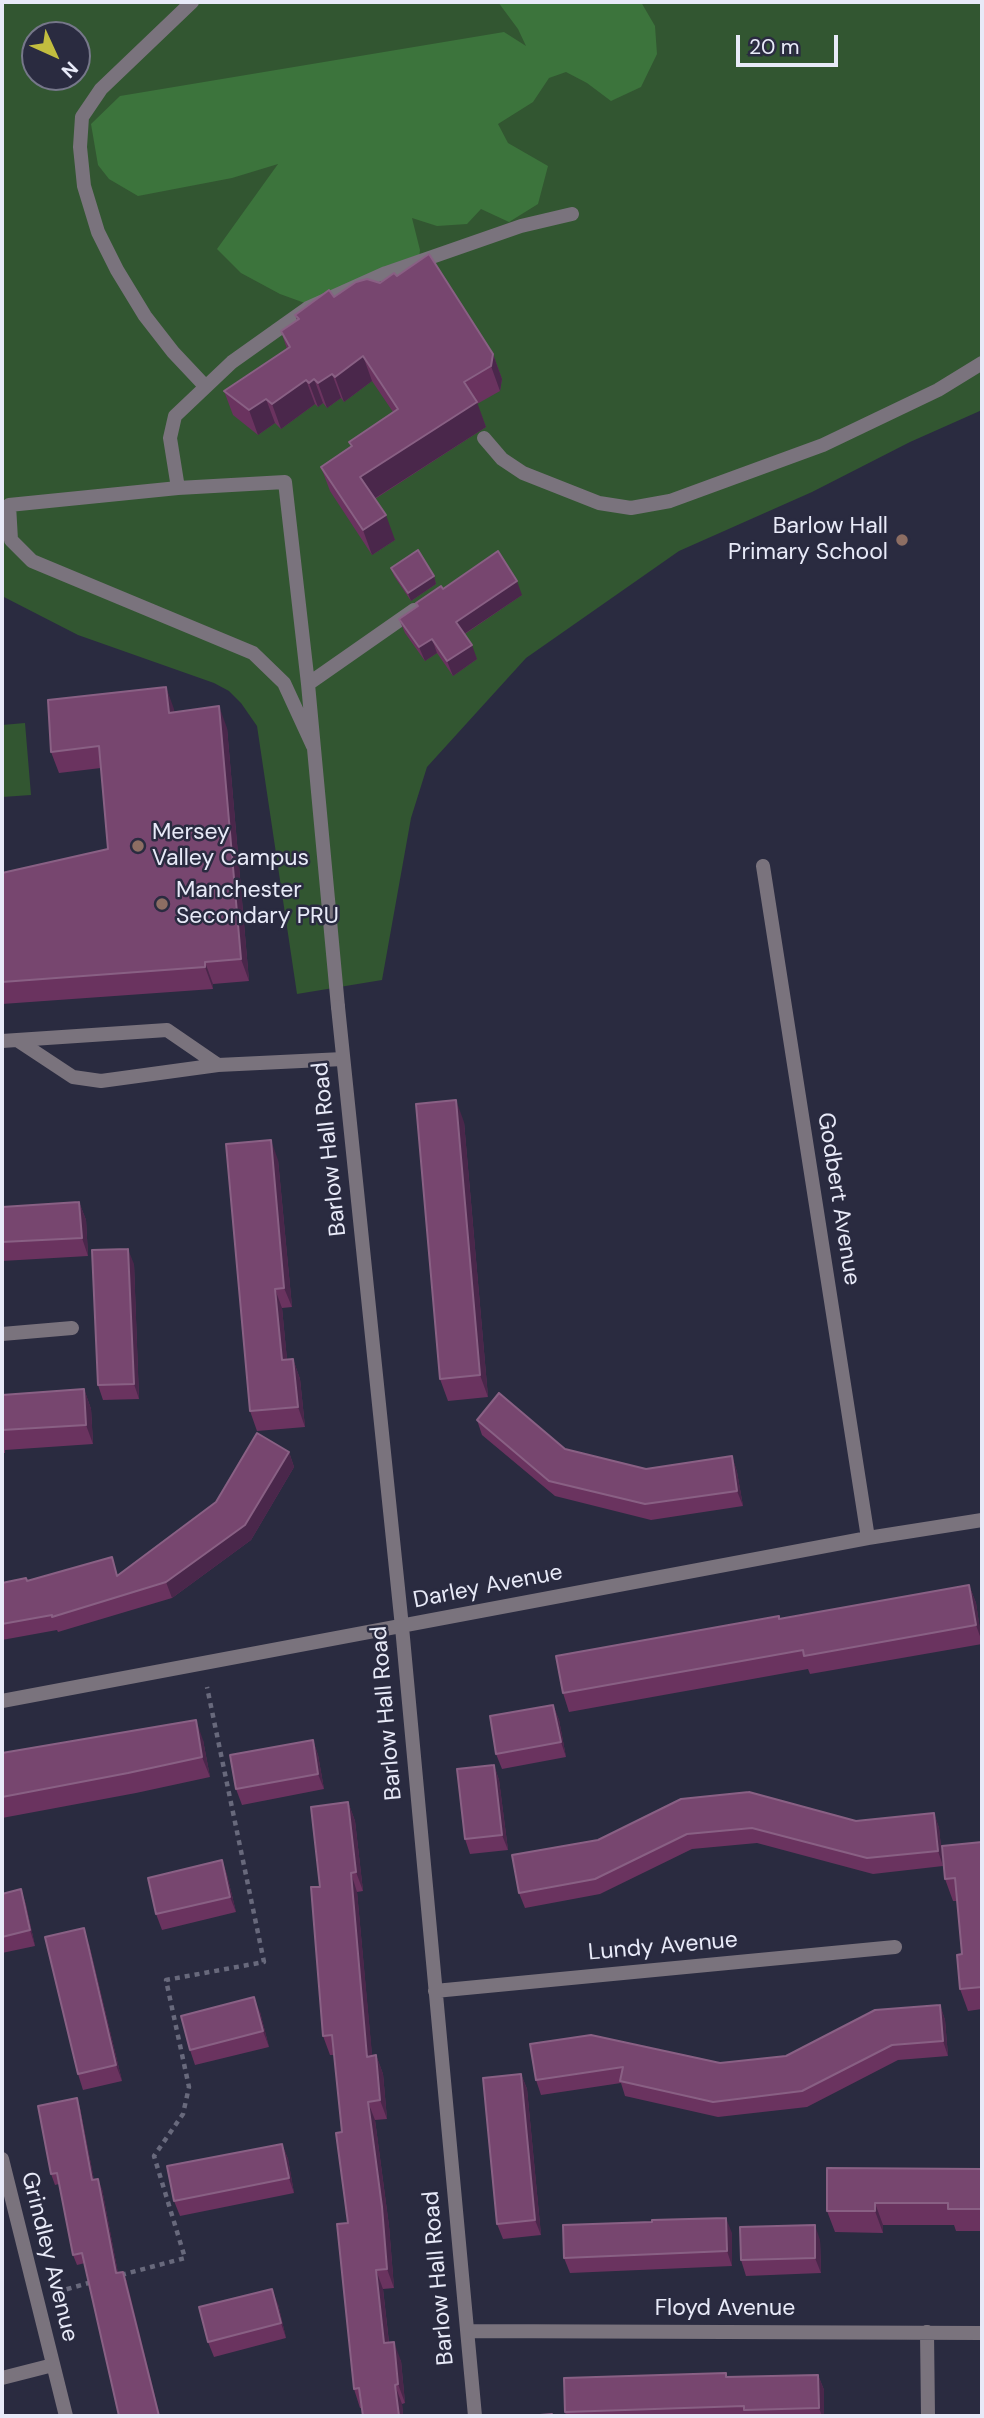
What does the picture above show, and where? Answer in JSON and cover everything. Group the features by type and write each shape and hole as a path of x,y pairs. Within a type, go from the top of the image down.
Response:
{"street":[{"path":"192,2 101,89 82,117 80,147 84,186 98,232 117,270 145,316 173,352 205,386"},
{"path":"313,746 284,683 253,653 32,561 11,540 9,505 178,488 170,438 175,416 232,362 308,308 386,272 521,226 572,214"},
{"path":"484,438 502,459 523,473 600,503 631,508 670,501 823,445 938,390 982,363"},
{"name":"Barlow Hall Road","path":"178,488 285,482 402,1627 475,2416"},
{"path":"307,684 429,600"},
{"name":"Godbert Avenue","path":"763,866 868,1538"},
{"path":"2,1041 167,1030 218,1065"},
{"path":"17,1040 73,1077 101,1081 218,1065 343,1059"},
{"path":"2,1334 72,1328"},
{"name":"Darley Avenue","path":"2,1701 868,1538 982,1520"},
{"name":"Lundy Avenue","path":"436,1991 895,1947"},
{"name":"Grindley Avenue","path":"2,2159 66,2416"},
{"name":"Floyd Avenue","path":"468,2331 982,2333"},
{"path":"927,2332 928,2416"},
{"name":"Grindley Avenue","path":"2,2378 52,2365"}],"path":[{"path":"110,2277 185,2258 155,2156 183,2114 189,2087 166,1980 264,1962 203,1664"},
{"path":"36,2297 98,2281"}],"green space":[{"path":"2,2 982,2 982,410 910,442 812,492 679,551 526,658 427,767 411,818 382,980 297,994 257,726 241,703 229,691 214,683 78,635 2,596"},
{"path":"498,2 641,2 655,26 657,54 641,87 611,101 587,83 566,72 549,78 533,102 498,124 508,143 548,166 538,204 509,222 481,209 467,224 437,226 412,218 420,250 416,283 324,310 280,294 241,273 217,249 278,164 232,178 138,196 109,179 98,165 91,124 120,96 504,32 526,46 518,29"},
{"path":"25,723 31,795 2,797 2,725"}],"building":[{"path":"429,254 493,354 491,366 464,382 477,402 360,477 386,515 363,530 321,467 352,446 349,442 398,409 363,356 335,377 332,374 318,383 314,379 309,383 306,380 272,404 266,399 249,410 224,391 290,347 281,331 299,319 295,315 329,290 334,297 356,282 367,279 380,283 394,273 397,276"},
{"path":"418,550 434,576 408,593 391,568"},
{"path":"498,551 517,581 456,622 472,645 447,661 432,639 419,647 399,619 418,606 416,603 441,586 443,589"},
{"path":"166,687 169,713 219,706 241,959 205,962 205,967 2,982 2,873 108,849 99,746 51,752 48,700"},
{"path":"456,1100 480,1375 440,1379 416,1104"},
{"path":"271,1140 284,1288 275,1289 282,1360 293,1359 298,1407 250,1411 226,1144"},
{"path":"79,1202 82,1238 2,1242 2,1207"},
{"path":"128,1249 134,1384 98,1385 92,1250"},
{"path":"84,1389 86,1425 2,1430 2,1395"},
{"path":"499,1393 565,1449 646,1469 732,1456 737,1491 645,1504 549,1481 477,1420"},
{"path":"257,1433 289,1452 245,1525 166,1582 52,1617 2,1624 2,1583 26,1578 27,1581 112,1557 117,1576 216,1502"},
{"path":"969,1585 976,1625 804,1656 803,1650 563,1693 556,1656"},
{"path":"553,1705 561,1742 496,1754 490,1716"},
{"path":"196,1720 202,1757 2,1797 2,1753"},
{"path":"313,1740 318,1774 236,1789 230,1755"},
{"path":"494,1765 502,1835 465,1839 457,1769"},
{"path":"749,1792 856,1821 934,1813 938,1851 867,1858 752,1828 687,1834 595,1879 519,1893 512,1855 598,1840 681,1799"},
{"path":"348,1802 356,1872 351,1873 367,2057 376,2055 380,2100 368,2102 387,2269 376,2270 384,2343 394,2342 399,2416 363,2416 359,2388 354,2389 337,2224 348,2223 336,2133 342,2132 332,2035 323,2036 311,1887 320,1887 311,1807"},
{"path":"982,1842 982,1987 960,1989 957,1955 962,1954 955,1878 945,1879 942,1846"},
{"path":"222,1860 230,1897 156,1914 148,1878"},
{"path":"21,1889 30,1930 2,1937 2,1894"},
{"path":"84,1928 116,2065 78,2074 45,1937"},
{"path":"254,1997 263,2031 190,2050 181,2016"},
{"path":"940,2005 943,2041 892,2045 802,2091 713,2102 620,2081 623,2067 536,2080 530,2044 591,2035 720,2063 786,2056 875,2010"},
{"path":"521,2074 535,2220 497,2224 483,2078"},
{"path":"77,2098 92,2180 98,2179 116,2273 123,2272 159,2416 119,2416 82,2253 73,2255 57,2173 51,2174 38,2106"},
{"path":"282,2144 289,2178 174,2201 167,2166"},
{"path":"827,2168 982,2169 982,2209 948,2209 948,2203 875,2203 875,2211 827,2211"},
{"path":"726,2218 727,2251 564,2258 563,2225"},
{"path":"815,2225 815,2258 741,2260 740,2227"},
{"path":"272,2289 281,2323 208,2342 199,2307"},
{"path":"726,2373 726,2377 818,2375 819,2408 744,2410 744,2406 565,2412 564,2378"}],"place":[{"name":"Barlow Hall Primary School","path":"902,540"},
{"name":"Mersey Valley Campus","path":"138,846"},
{"name":"Manchester Secondary PRU","path":"162,904"}]}
